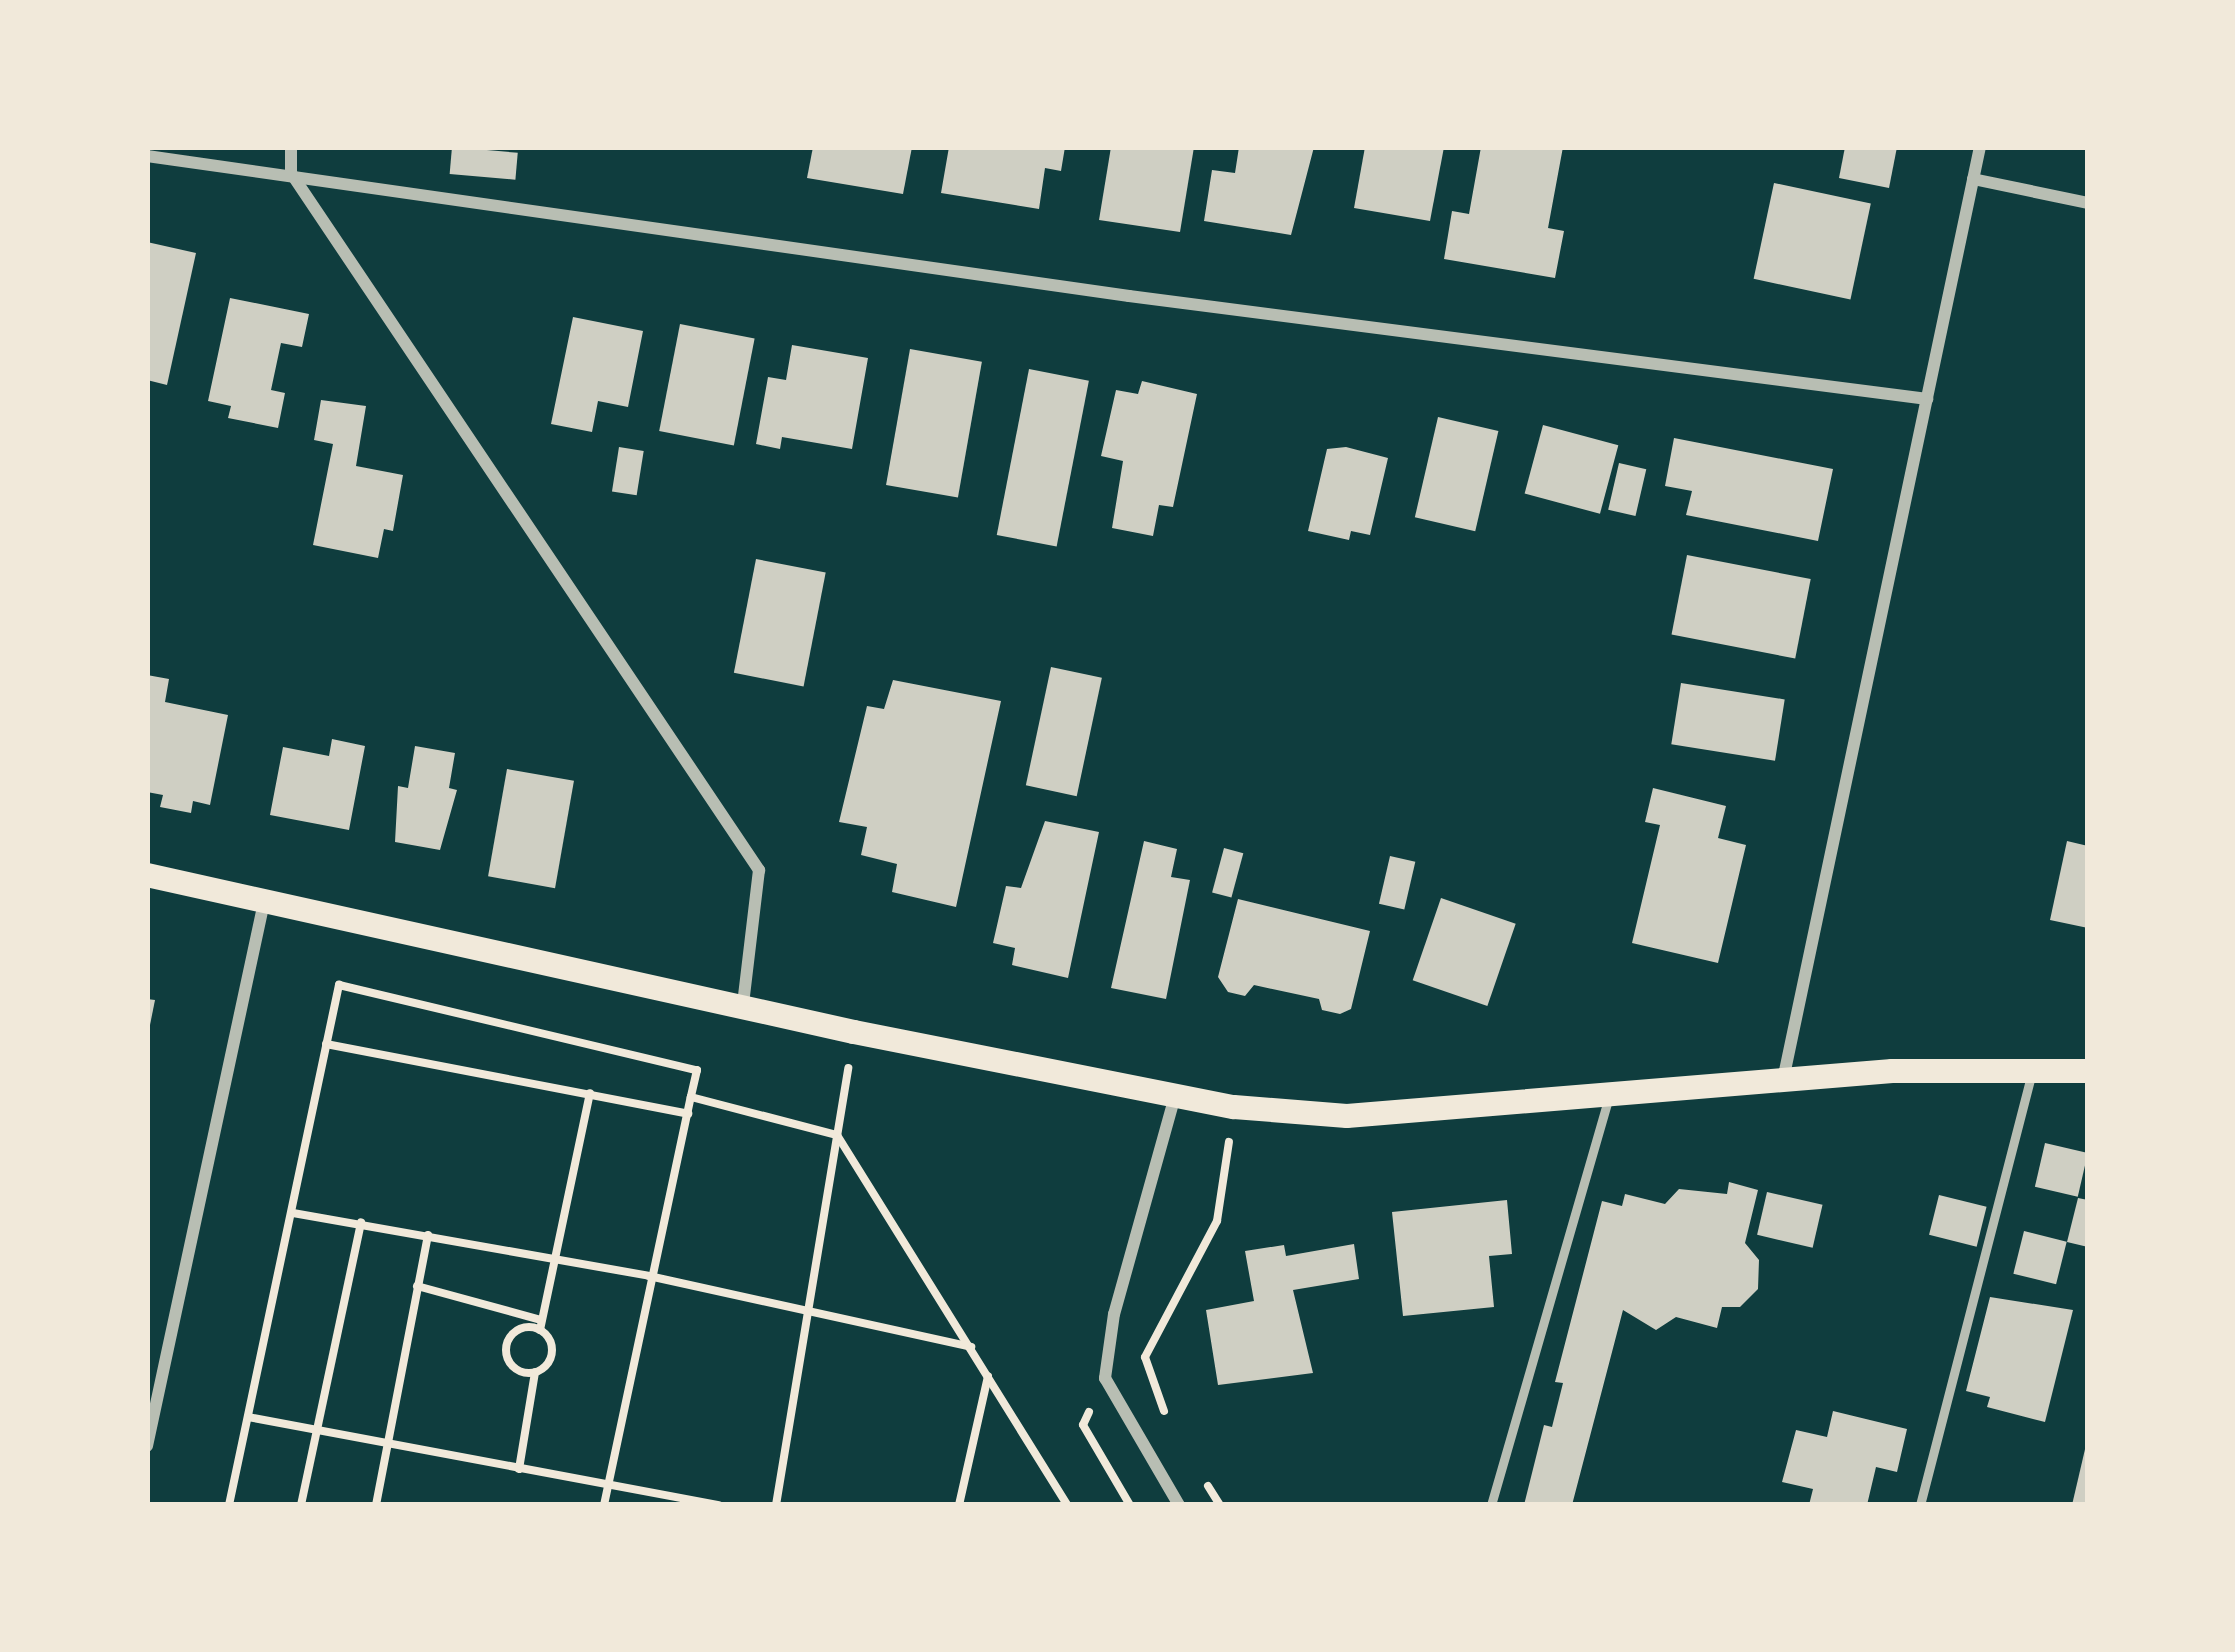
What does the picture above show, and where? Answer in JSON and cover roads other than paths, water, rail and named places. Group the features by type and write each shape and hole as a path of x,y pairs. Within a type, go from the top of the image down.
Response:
{"main road":[{"path":"147,875 854,1032 1234,1107 1347,1116 1611,1092 2034,1065 2088,1070"}],"street":[{"path":"291,147 291,172 759,870 743,1004"},
{"path":"1783,1081 1980,147"},
{"path":"147,156 291,172 1130,296 1928,399"},
{"path":"1973,178 2088,203"},
{"path":"147,1446 264,900"},
{"path":"1175,1096 1114,1314 1106,1378 1179,1505"}],"lane":[{"path":"1920,1505 2034,1065"},
{"path":"1491,1505 1611,1092"}]}
